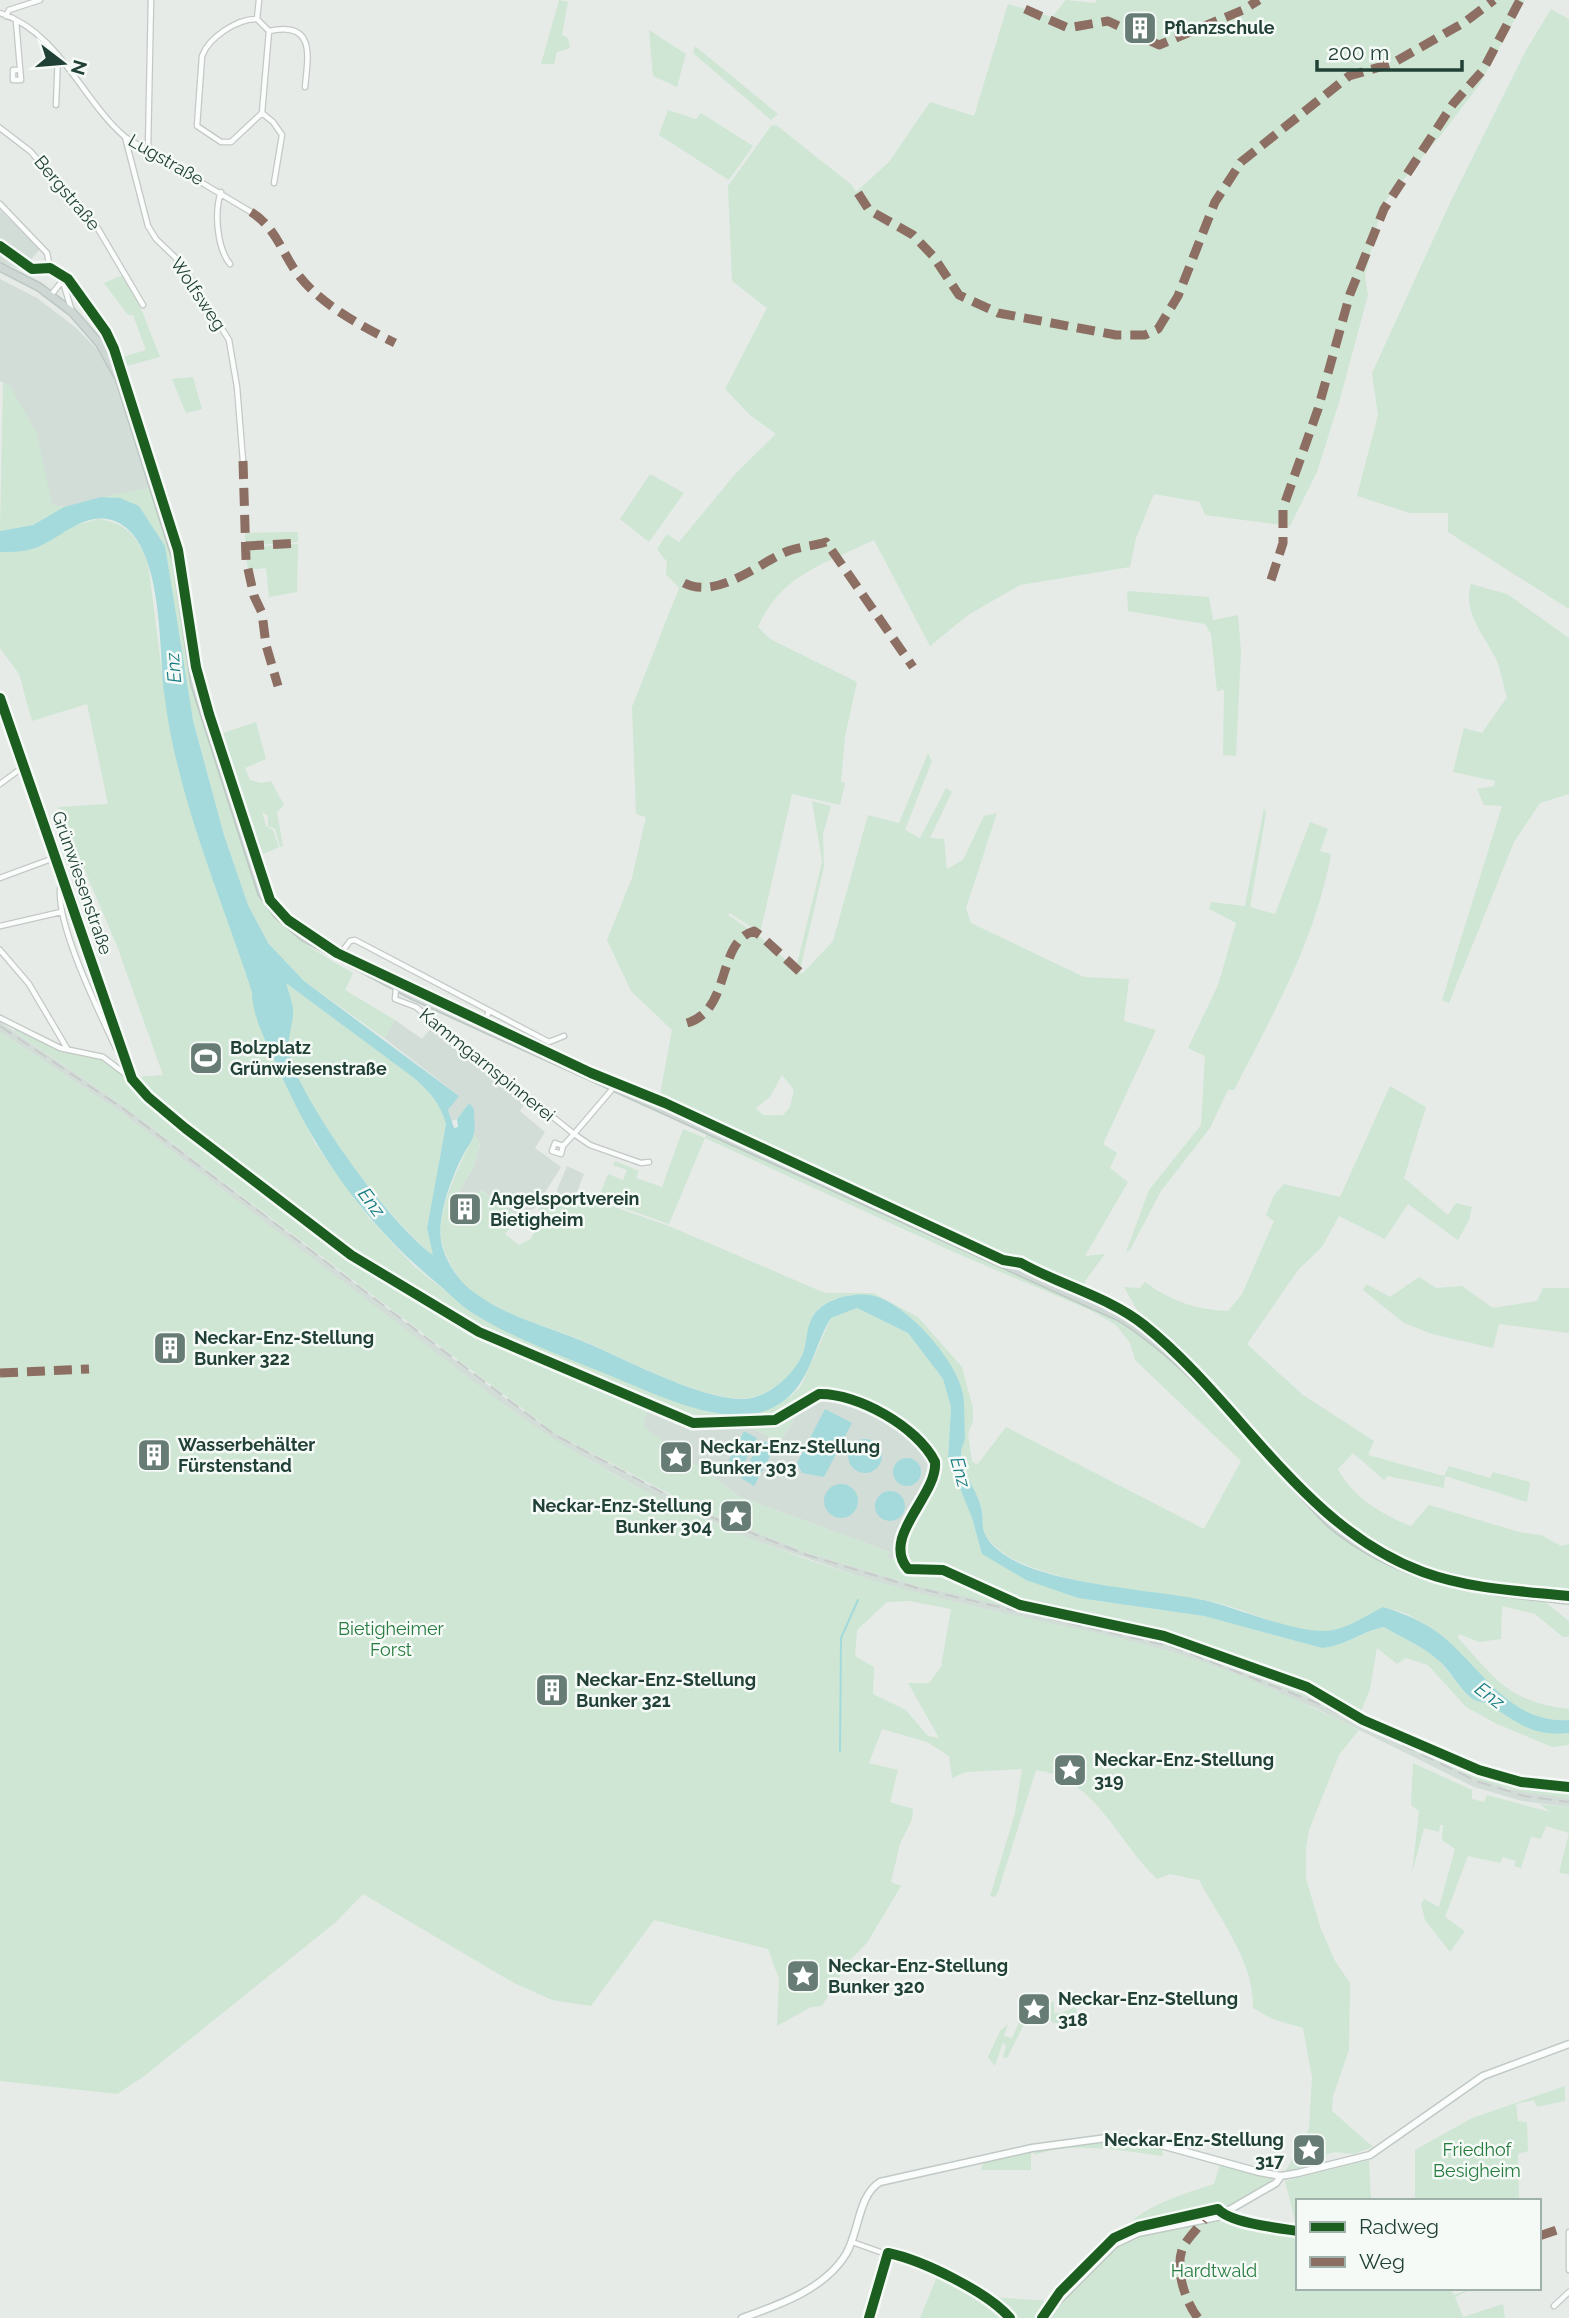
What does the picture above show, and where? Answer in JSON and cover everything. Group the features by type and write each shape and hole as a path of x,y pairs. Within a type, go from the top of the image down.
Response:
{"main road":[{"path":"0,267 54,297 72,312 110,359 131,410 177,561 195,684 253,874 274,911 312,942 396,988 1087,1300 1129,1323 1191,1376 1331,1524 1374,1553 1408,1571 1456,1586 1569,1600"},
{"path":"742,2318 787,2301 813,2286 840,2262 852,2242 867,2196 875,2185 969,2160 1078,2140 1114,2137 1154,2143 1281,2176 1370,2155 1483,2076 1569,2043"},
{"path":"1046,2318 1056,2303 1115,2244 1138,2233 1217,2217 1276,2183 1281,2176"}],"street":[{"path":"3,15 9,10 40,0"},
{"path":"148,148 151,0"},
{"path":"257,19 258,0"},
{"name":"Lugstraße","path":"3,15 16,20 58,54 109,124 125,137 148,148 251,212"},
{"path":"269,31 262,113 242,134 227,142 197,126 202,56 206,47 242,19 257,19 269,31 296,31 302,36 308,50 305,87"},
{"path":"16,20 20,70"},
{"path":"56,105 59,99 58,54"},
{"path":"262,113 268,116 282,135 274,183"},
{"name":"Bergstraße","path":"0,128 30,151 87,213 143,305"},
{"name":"Wolfsweg","path":"125,137 145,220 156,239 193,279 229,340 237,387 243,461"},
{"path":"221,192 218,218 223,255 230,264"},
{"path":"0,204 47,253 50,268 63,279 68,279 106,331 117,358"},
{"path":"0,247 32,270 50,268"},
{"path":"54,297 63,279"},
{"path":"63,279 72,312"},
{"path":"54,297 74,287"},
{"name":"Grünwiesenstraße","path":"0,698 132,1079 103,1057 68,1050"},
{"path":"0,784 23,767"},
{"path":"0,878 54,858"},
{"name":"Grünwiesenstraße","path":"62,880 59,887 61,912 80,969 116,1048 122,1050"},
{"path":"0,926 61,912"},
{"path":"338,957 349,942 355,940 549,1042 564,1036"},
{"path":"0,950 29,984 68,1050"},
{"name":"Kammgarnspinnerei","path":"396,988 395,999 416,1007 574,1135"},
{"path":"482,1028 489,1012"},
{"path":"0,1018 68,1050"},
{"path":"563,1146 614,1087"},
{"path":"574,1135 590,1145 641,1163 649,1162"},
{"path":"1569,2232 1569,2270"},
{"path":"852,2242 940,2273"},
{"path":"1554,2306 1569,2292"}],"shaded area":[{"path":"0,210 40,249 22,270 0,262"},
{"path":"0,279 37,298 75,327 97,349 112,373 149,488 64,507 52,505 10,386 0,381"},
{"path":"395,1020 422,1039 432,1027 528,1097 520,1111 545,1132 535,1148 561,1167 535,1208 516,1215 481,1190 468,1205 454,1201 474,1166 480,1144 474,1134 474,1109 468,1104 457,1119 451,1121 448,1110 458,1095 384,1038"},
{"path":"0,1022 126,1108 497,1392 556,1434 651,1486 702,1511 808,1553 918,1586 1128,1632 1219,1660 1318,1701 1462,1772 1509,1789 1569,1798 1569,1807 1522,1801 1474,1787 1315,1708 1172,1652 916,1593 861,1577 751,1539 648,1493 552,1439 493,1397 122,1113 0,1032"},
{"path":"567,1166 584,1174 577,1192 559,1200 557,1190"},
{"path":"825,1397 853,1403 895,1423 914,1437 933,1463 932,1480 900,1537 892,1560 887,1557 890,1552 740,1497 643,1427 648,1407 690,1425 746,1425 780,1442 796,1416 816,1398"}],"green space":[{"path":"559,0 568,2 562,35 568,38 570,48 557,52 554,64 541,64"},
{"path":"1066,0 1095,3 1097,0 1525,0 1480,84 1382,205 1365,276 1368,295 1340,399 1317,472 1290,526 1205,515 1200,502 1154,494 1136,538 1130,567 1020,585 968,615 930,646 874,540 822,564 792,583 779,594 758,627 770,639 857,682 845,736 841,782 845,783 840,805 792,794 760,933 730,913 728,915 760,937 802,974 833,941 868,815 899,823 928,753 932,761 905,830 920,838 946,788 952,792 930,838 944,839 947,869 963,860 984,816 997,813 966,908 971,923 1084,977 1129,979 1124,1021 1156,1030 1103,1144 1117,1153 1110,1168 1128,1182 1085,1256 1105,1254 1085,1281 1085,1296 658,1105 672,1030 631,991 607,940 632,878 646,817 636,814 632,707 679,588 666,574 667,562 657,549 667,534 679,542 737,472 776,434 750,415 725,389 767,308 732,281 728,186 771,126 776,125 852,185 856,192 889,162 930,102 974,116 1008,4 1052,17","holes":["782,1075 794,1090 790,1107 783,1115 763,1115 756,1108 770,1097"]},
{"path":"1551,9 1569,19 1569,609 1448,532 1448,513 1410,513 1357,496 1378,415 1372,373 1450,203 1525,52"},
{"path":"649,30 686,54 677,87 653,76"},
{"path":"695,46 778,114 771,120 693,53"},
{"path":"668,110 696,119 701,113 753,146 729,180 659,135"},
{"path":"123,275 142,311 160,357 123,367 120,358 146,350 133,315 128,315 104,283"},
{"path":"193,377 202,409 186,413 172,379"},
{"path":"3,382 10,386 37,434 52,505 64,507 33,525 0,531"},
{"path":"650,474 684,493 649,542 620,519"},
{"path":"149,488 172,550 201,710 256,889 274,916 298,938 353,973 345,990 395,1020 384,1038 304,981 268,943 248,905 224,835 187,696 165,546 139,506 101,497"},
{"path":"98,519 117,524 130,533 144,554 148,563 166,704 178,768 252,992 257,1015 316,1145 369,1218 415,1267 475,1314 534,1343 659,1395 708,1412 780,1403 791,1396 801,1386 831,1318 857,1308 908,1333 943,1379 951,1407 948,1459 972,1518 982,1554 1078,1598 1204,1616 1322,1648 1338,1645 1384,1627 1432,1655 1470,1697 1485,1702 1535,1729 1569,1733 1569,1745 1552,1747 1495,1723 1466,1707 1428,1665 1406,1658 1397,1664 1377,1648 1370,1689 1358,1719 1487,1773 1541,1786 1569,1788 1569,1798 1524,1792 1477,1779 1318,1701 1174,1645 918,1586 808,1553 702,1511 556,1434 126,1108 14,1031 15,1028 59,1049 102,1058 127,1078 163,1075 117,946 58,807 108,804 87,704 32,721 19,674 0,648 0,552 34,549 67,528","holes":["827,1391 859,1402 898,1421 929,1446 937,1461 937,1477 907,1534 904,1556 896,1555 892,1560 887,1557 890,1552 740,1497 643,1426 649,1407 690,1425 746,1425 780,1442 796,1416 812,1401 808,1396"]},
{"path":"298,532 298,542 245,546 245,533"},
{"path":"298,544 297,592 269,597 266,568 248,570 245,547"},
{"path":"1471,584 1507,594 1569,638 1569,794 1540,803 1514,842 1449,1003 1442,1000 1502,806 1484,805 1477,789 1494,786 1495,781 1453,772 1464,728 1482,733 1507,697 1496,659 1472,614 1469,594"},
{"path":"1127,591 1209,597 1213,620 1238,615 1241,651 1236,756 1223,755 1224,690 1217,691 1211,634 1205,624 1128,611"},
{"path":"256,722 266,759 245,768 250,780 261,783 271,781 284,805 277,812 283,846 280,847 275,829 268,826 268,816 262,812 266,826 273,830 279,847 256,857 217,735"},
{"path":"812,801 831,806 823,834 824,867 800,970 796,968 822,862"},
{"path":"1264,808 1266,813 1250,907 1275,914 1310,822 1328,829 1320,851 1331,854 1315,916 1292,975 1234,1090 1228,1090 1210,1128 1161,1191 1130,1250 1126,1252 1149,1190 1201,1125 1205,1056 1188,1048 1218,985 1236,923 1209,909 1211,902 1245,906"},
{"path":"285,982 414,1078 437,1104 446,1124 427,1228 434,1256 373,1192 314,1107 300,1081 288,1049"},
{"name":"Bietigheimer Forst","path":"0,1032 122,1113 511,1410 557,1441 654,1495 756,1540 861,1577 947,1600 1106,1635 1218,1667 1266,1686 1359,1730 1339,1755 1309,1830 1306,1879 1321,1929 1335,1961 1350,1983 1349,2050 1333,2096 1332,2111 1373,2147 1354,2154 1335,2152 1321,2156 1307,2169 1285,2172 1309,2129 1312,2077 1303,2028 1272,2019 1253,2008 1252,1991 1242,1958 1199,1880 1170,1874 1157,1879 1090,1798 1057,1775 1036,1770 998,1892 995,1897 990,1896 1015,1813 1022,1769 966,1772 952,1778 949,1756 927,1742 882,1729 869,1763 898,1770 890,1802 913,1809 912,1819 900,1844 891,1882 901,1886 867,1943 850,1960 822,2006 811,2007 777,2026 779,1979 768,1949 654,1920 591,2006 552,2000 514,1983 363,1894 336,1922 143,2077 117,2094 0,2081","holes":["909,1601 951,1609 941,1667 929,1683 908,1683 939,1738 928,1736 906,1710 873,1694 874,1667 855,1656 857,1630 887,1602"]},
{"path":"1390,1086 1426,1107 1404,1178 1448,1215 1456,1203 1472,1207 1469,1220 1458,1240 1408,1204 1385,1239 1339,1216 1322,1247 1298,1270 1247,1344 1303,1395 1374,1441 1368,1455 1444,1476 1449,1466 1490,1478 1493,1472 1530,1482 1527,1502 1445,1476 1444,1488 1388,1476 1384,1480 1353,1453 1338,1469 1360,1497 1390,1517 1411,1526 1429,1505 1519,1532 1541,1535 1561,1546 1569,1544 1569,1594 1462,1581 1423,1569 1384,1552 1340,1524 1205,1380 1144,1322 1124,1287 1140,1288 1145,1282 1184,1303 1205,1309 1228,1311 1242,1294 1274,1221 1266,1215 1274,1195 1284,1184 1340,1197"},
{"path":"683,1129 705,1138 669,1224 598,1199 608,1174 623,1180 627,1170 613,1165 615,1161 639,1171 636,1178 662,1187"},
{"path":"708,1132 1094,1306 1152,1344 1191,1379 1309,1509 1336,1533 1367,1553 1428,1582 1472,1593 1545,1602 1569,1621 1569,1637 1563,1637 1535,1614 1502,1606 1501,1639 1479,1642 1459,1634 1458,1638 1505,1687 1531,1701 1569,1709 1569,1720 1544,1718 1522,1710 1483,1680 1429,1627 1399,1611 1383,1607 1342,1628 1327,1631 1297,1629 1224,1604 1122,1589 1054,1575 1024,1564 1001,1551 984,1532 982,1509 961,1458 963,1397 952,1369 917,1324 890,1303 877,1297 849,1296 822,1306 811,1320 803,1353 790,1374 777,1386 762,1394 737,1398 716,1395 667,1379 581,1340 500,1309 470,1290 449,1262 441,1236 444,1206 474,1134 480,1143 474,1166 454,1200 468,1205 480,1190 516,1215 515,1222 505,1234 519,1245 531,1239 542,1216 538,1210 553,1191 552,1199 558,1205 583,1196 669,1226 825,1293 873,1293 918,1317 962,1367 973,1408 973,1421 968,1434 972,1461 977,1465 1006,1427 1204,1529 1241,1461 1135,1360 1130,1343 1116,1325 1092,1311 949,1250 705,1138"},
{"path":"1419,1277 1436,1288 1462,1286 1493,1308 1537,1301 1543,1288 1569,1288 1569,1333 1499,1324 1493,1348 1432,1334 1404,1323 1363,1290 1366,1284 1390,1297"},
{"path":"1413,1763 1472,1790 1472,1799 1484,1802 1487,1795 1550,1812 1539,1804 1569,1807 1569,1833 1546,1826 1541,1839 1531,1837 1521,1868 1514,1866 1516,1861 1503,1857 1500,1863 1468,1856 1445,1917 1465,1931 1450,1952 1425,1920 1421,1904 1424,1899 1439,1907 1455,1849 1442,1840 1443,1825 1440,1825 1439,1832 1424,1828 1412,1873 1419,1811 1411,1805"},
{"path":"1569,1833 1569,1874 1559,1873"},
{"path":"1029,1999 1054,2002 1054,2013 1075,2007 1077,2011 1074,2023 1053,2023 1043,2014 1029,2015 1007,2058 1003,2057 1006,2046 1003,2042 995,2066 988,2057 1000,2031 1008,2024 1004,2036 1012,2038"},
{"name":"Friedhof Besigheim","path":"1565,2086 1565,2101 1537,2107 1534,2100 1516,2104 1518,2121 1527,2122 1528,2151 1518,2154 1519,2199 1415,2199 1415,2150 1472,2118"},
{"path":"1110,2139 1162,2147 1163,2156 1082,2148 1035,2155 1035,2150"},
{"path":"1031,2151 1031,2170 981,2170 984,2160"},
{"path":"1369,2160 1371,2199 1296,2199 1296,2225 1285,2181"},
{"path":"1220,2164 1271,2176 1273,2181 1222,2212 1218,2208 1126,2231 1131,2223 1151,2208 1214,2184"},
{"name":"Hardtwald","path":"1219,2221 1296,2234 1296,2290 1451,2290 1454,2295 1470,2290 1455,2297 1463,2317 1503,2304 1505,2318 1051,2318 1066,2296 1110,2252 1143,2234"},
{"path":"937,2277 999,2309 1008,2318 920,2318"},
{"path":"990,2297 1051,2301 1043,2318 1012,2318"}],"water":[{"name":"Enz","path":"101,497 120,498 139,506 165,546 193,720 224,835 248,905 268,943 304,981 459,1096 448,1110 454,1128 458,1127 457,1119 469,1103 474,1109 474,1134 449,1188 441,1226 445,1255 465,1285 513,1315 582,1341 690,1388 734,1399 760,1395 789,1375 803,1353 811,1320 822,1306 850,1295 878,1297 904,1312 917,1324 952,1366 963,1394 965,1436 962,1462 982,1510 985,1534 1000,1552 1024,1565 1054,1575 1089,1583 1189,1597 1299,1628 1326,1631 1341,1628 1383,1607 1390,1609 1418,1620 1437,1632 1511,1702 1547,1719 1569,1720 1569,1733 1536,1731 1490,1705 1472,1699 1432,1655 1384,1627 1338,1645 1322,1648 1204,1616 1078,1598 1026,1580 982,1554 972,1518 948,1459 951,1407 943,1379 908,1333 857,1308 831,1318 803,1380 785,1400 772,1408 738,1415 700,1410 663,1397 532,1344 461,1305 392,1241 350,1192 314,1139 264,1037 255,1014 252,992 200,844 178,769 164,692 156,600 144,553 133,535 119,523 96,519 32,549 0,552 0,531 33,525 64,507","holes":["286,983 414,1078 434,1098 446,1124 427,1228 433,1255 415,1240 373,1192 351,1164 313,1105 290,1057 288,1045 293,1009"]},
{"path":"825,1409 852,1423 824,1477 802,1473 797,1463"},
{"path":"744,1431 757,1438 737,1477 724,1470"},
{"path":"865,1439 877,1444 882,1456 877,1468 865,1473 853,1468 848,1456 853,1444"},
{"path":"761,1440 775,1447 754,1486 741,1478"},
{"path":"907,1458 917,1462 921,1472 917,1482 907,1486 897,1482 893,1472 897,1462"},
{"path":"841,1484 853,1489 858,1501 853,1513 841,1518 829,1513 824,1501 829,1489"},
{"path":"890,1491 900,1496 905,1506 900,1516 890,1521 880,1516 875,1506 880,1496"}],"waterway":[{"path":"840,1751 841,1638 858,1600"}],"railway":[{"path":"0,1026 125,1110 555,1435 701,1513 807,1555 917,1588 1173,1647 1317,1703 1476,1781 1524,1796 1569,1802"}],"marked path":[{"path":"1025,9 1068,28 1108,21 1159,45 1243,10 1259,0"},
{"path":"858,193 869,210 913,235 933,256 959,295 998,313 1116,335 1145,335 1158,329 1178,296 1215,202 1241,162 1349,76 1393,63 1465,22 1494,0"},
{"path":"1271,580 1283,543 1283,508 1318,409 1350,294 1384,209 1453,104 1483,70 1520,0"},
{"path":"251,212 267,226 309,288 357,323 395,343"},
{"path":"243,461 246,560 254,596 262,613 266,645 278,686"},
{"path":"684,583 697,587 724,584 788,551 826,542 913,667"},
{"path":"246,546 299,543"},
{"path":"687,1023 701,1016 711,1005 734,948 742,938 754,931 802,974"},
{"path":"0,1373 89,1369"},
{"path":"1198,2318 1185,2294 1180,2265 1183,2247 1204,2220"},
{"path":"1541,2235 1560,2229"}],"cycle path":[{"path":"0,246 32,269 50,268 68,279 106,332 114,349 178,550 196,667 209,714 270,900 288,920 337,953 591,1073 665,1103 1003,1260 1021,1263 1130,1315 1179,1356 1307,1495 1342,1526 1380,1552 1423,1572 1458,1582 1569,1596"},
{"path":"0,698 132,1079 148,1097 185,1128 351,1255 479,1332 693,1423 775,1420 819,1394 851,1399 868,1406 885,1414 915,1436 935,1462 934,1475 901,1543 901,1557 908,1569 943,1570 1020,1605 1164,1636 1307,1687 1363,1720 1479,1770 1521,1782 1569,1787"},
{"path":"1042,2318 1060,2292 1114,2238 1138,2227 1218,2209 1243,2221 1296,2231"},
{"path":"869,2318 888,2253 918,2262 954,2278 986,2298 1010,2318"}],"place":[{"name":"Pflanzschule","path":"1140,28"},
{"name":"Bolzplatz Grünwiesenstraße","path":"206,1058"},
{"name":"Angelsportverein Bietigheim","path":"465,1209"},
{"name":"Neckar-Enz-Stellung Bunker 322","path":"170,1348"},
{"name":"Wasserbehälter Fürstenstand","path":"154,1455"},
{"name":"Neckar-Enz-Stellung Bunker 303","path":"676,1457"},
{"name":"Neckar-Enz-Stellung Bunker 304","path":"736,1516"},
{"name":"Neckar-Enz-Stellung Bunker 321","path":"552,1690"},
{"name":"Neckar-Enz-Stellung 319","path":"1070,1770"},
{"name":"Neckar-Enz-Stellung Bunker 320","path":"803,1976"},
{"name":"Neckar-Enz-Stellung 318","path":"1034,2009"},
{"name":"Neckar-Enz-Stellung 317","path":"1309,2150"}]}
